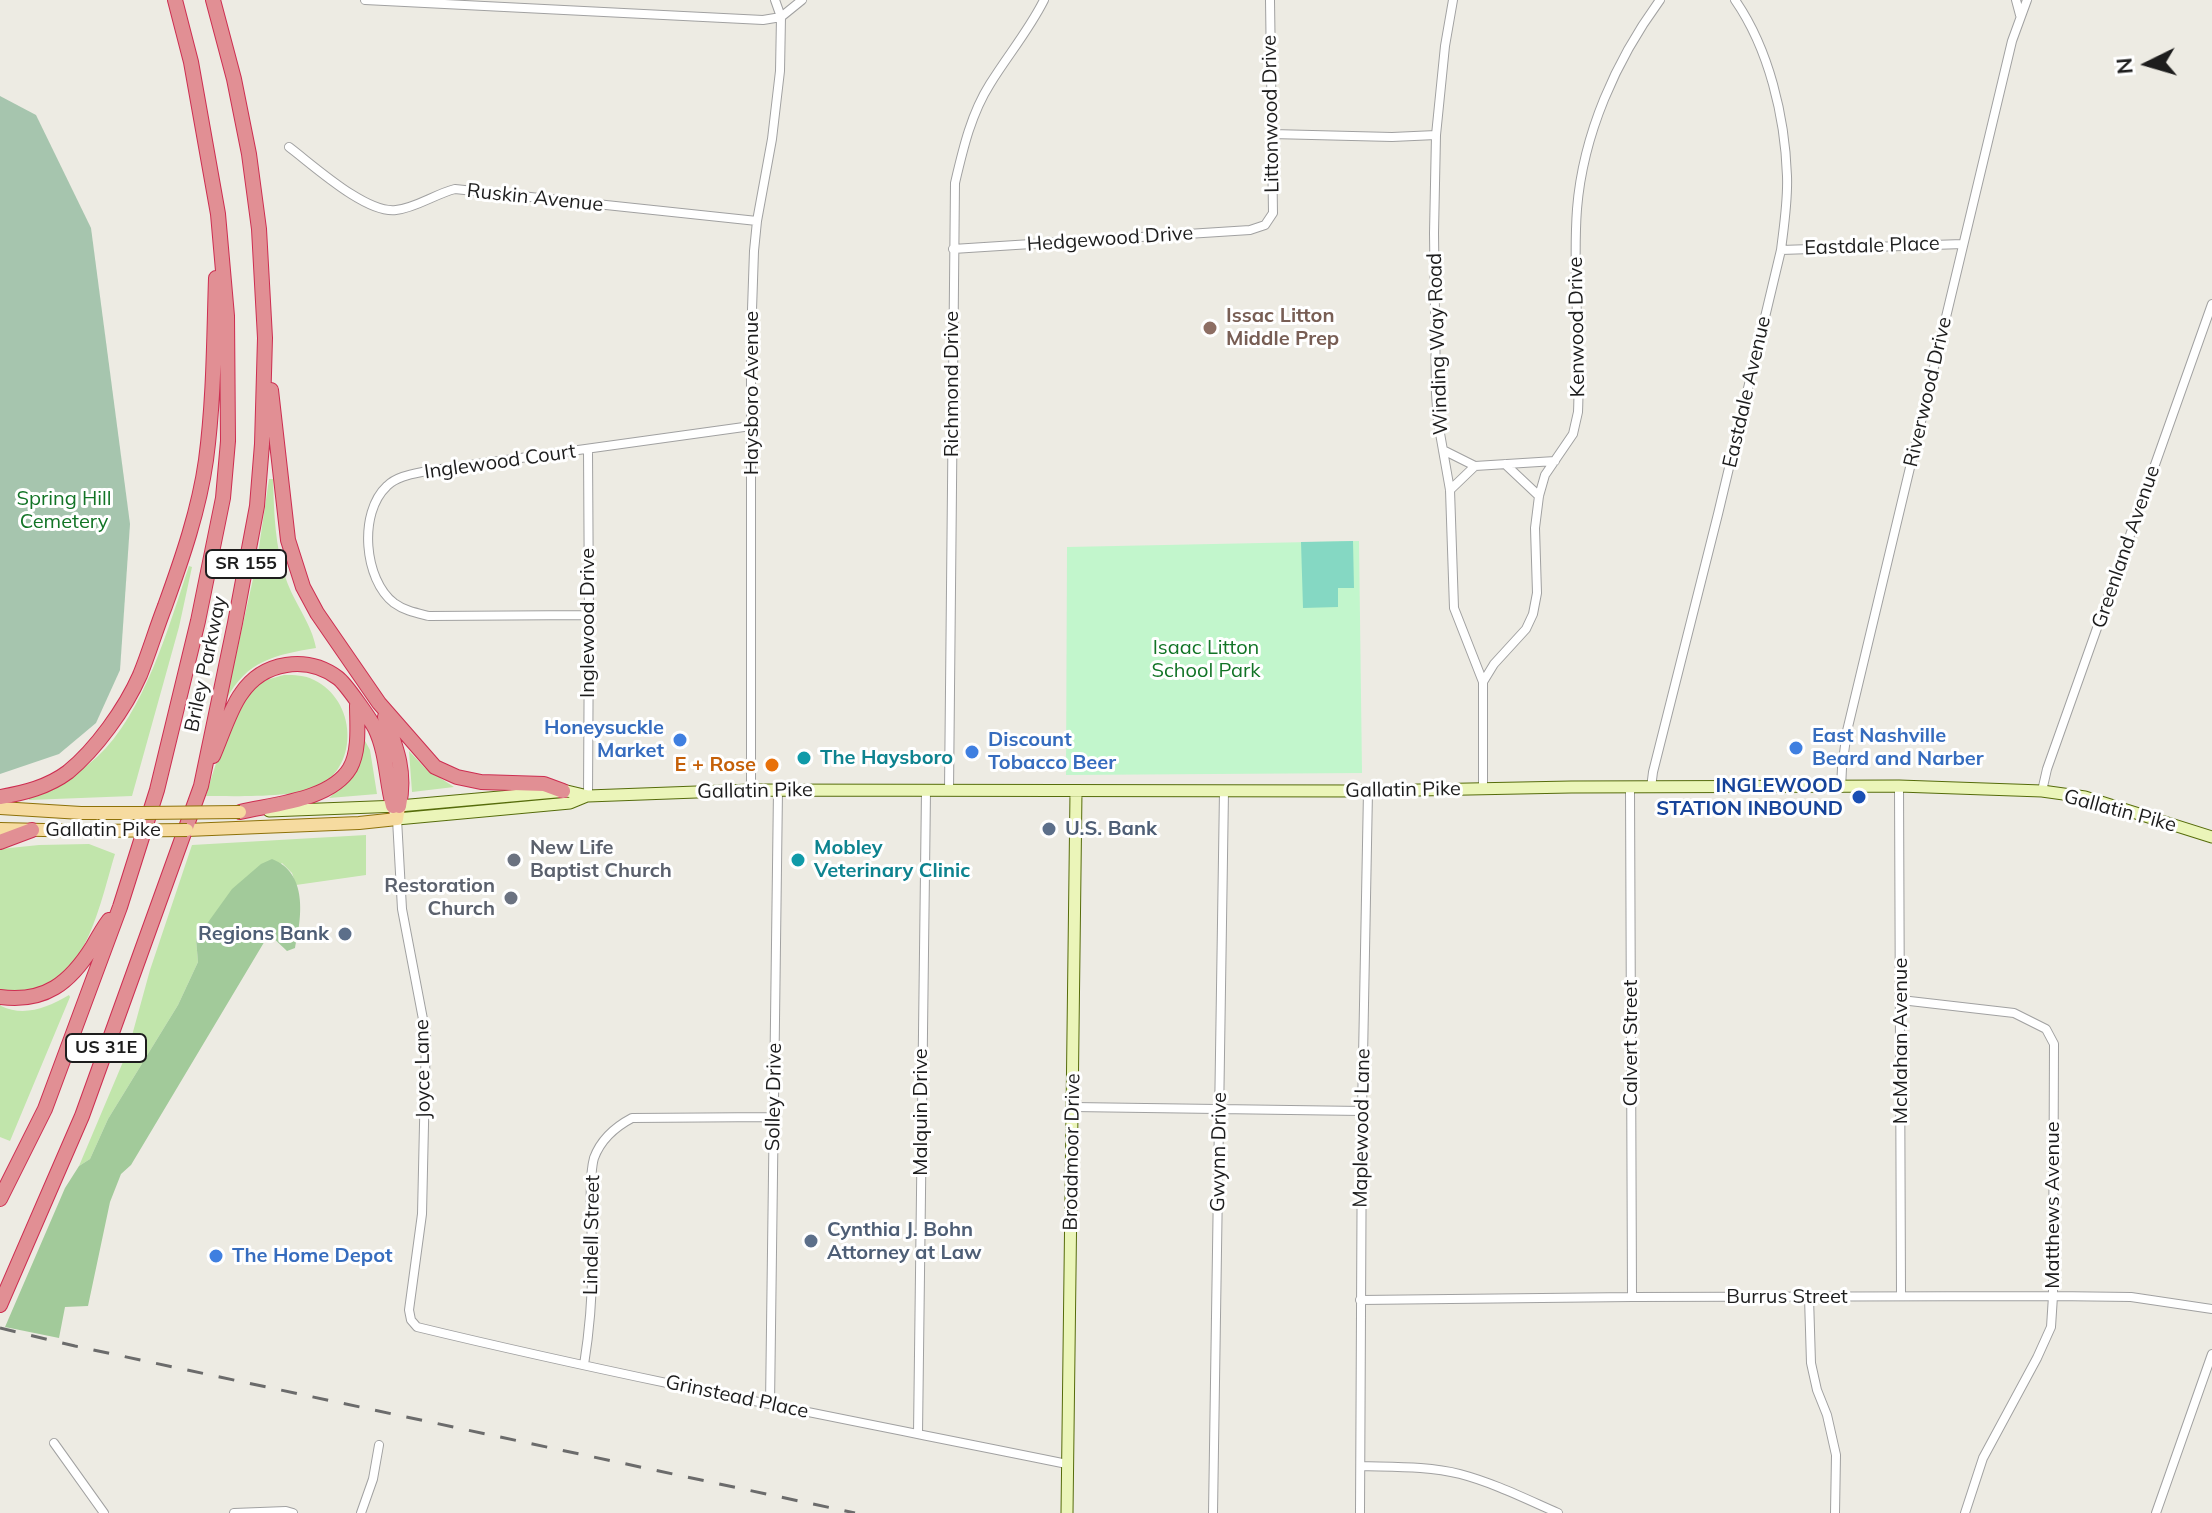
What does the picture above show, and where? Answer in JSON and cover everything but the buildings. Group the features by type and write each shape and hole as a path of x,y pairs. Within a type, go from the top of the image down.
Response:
{"highway":[{"name":"Briley Parkway","path":"0,1199 45,1109 120,907 157,790 198,621 223,498 228,441 227,316 218,214 191,62 175,0"},
{"name":"Briley Parkway","path":"0,1305 82,1116 201,786 257,506 265,338 259,229 249,154 234,79 213,0"},
{"path":"0,797 48,785 68,772 121,710 139,676 190,532 205,464 213,392 218,214"},
{"path":"265,338 288,540 303,587 317,613 379,703 435,767 457,777 481,782 544,784 563,791"},
{"path":"201,786 240,694 260,673 286,664 315,666 340,679 374,726 382,745 397,810"},
{"path":"379,703 396,744 403,783 397,810"},
{"path":"240,812 316,795 336,784 350,767 355,752 357,704"},
{"path":"0,842 32,830"},
{"path":"0,997 33,997 62,983 76,971 120,907"}],"main road":[{"name":"Gallatin Pike","path":"0,829 239,829 359,823 397,810 563,791 588,796 751,790 1368,791 1899,786 2042,791 2085,797 2212,837"},
{"name":"Broadmoor Drive","path":"1067,1513 1076,792"},
{"name":"Gallatin Pike","path":"0,808 81,813 397,810 570,803 588,796"}],"street":[{"path":"365,0 763,20 781,17 802,0"},
{"name":"Haysboro Avenue","path":"751,790 754,251 780,71 781,17 775,0"},
{"name":"Richmond Drive","path":"949,790 955,183 973,118 988,86 1033,22 1044,0"},
{"name":"Littonwood Drive","path":"1265,225 1273,213 1270,0"},
{"name":"Winding Way Road","path":"1453,0 1436,135 1436,394 1450,490 1454,608 1483,682"},
{"name":"Kenwood Drive","path":"1483,682 1494,664 1526,629 1533,614 1537,593 1535,528 1539,496 1545,475 1573,434 1578,412 1576,243 1582,172 1592,135 1613,81 1639,29 1660,0"},
{"name":"Eastdale Avenue","path":"1651,788 1781,250 1786,208 1787,179 1781,121 1773,87 1760,47 1735,0"},
{"path":"2016,0 2020,15"},
{"name":"Riverwood Drive","path":"1841,788 1847,731 2008,55 2027,0"},
{"path":"1272,134 1436,135"},
{"name":"Ruskin Avenue","path":"289,147 353,196 377,208 392,211 455,189 757,221"},
{"name":"Hedgewood Drive","path":"953,249 1250,230 1265,225"},
{"name":"Eastdale Place","path":"1781,250 1963,244"},
{"name":"Greenland Avenue","path":"2042,791 2047,769 2212,304"},
{"name":"Inglewood Court","path":"589,615 429,616 408,611 382,591 374,575 368,536 369,519 377,498 388,484 427,471 751,426"},
{"name":"Inglewood Drive","path":"588,450 588,796"},
{"path":"1443,450 1475,466 1555,461"},
{"path":"1505,464 1539,496"},
{"path":"1450,490 1475,466"},
{"path":"1483,682 1483,789"},
{"name":"McMahan Avenue","path":"1899,786 1901,1296"},
{"name":"Calvert Street","path":"1630,788 1632,1297"},
{"name":"Solley Drive","path":"770,1404 778,790"},
{"name":"Malquin Drive","path":"918,1434 926,791"},
{"name":"Gwynn Drive","path":"1213,1513 1224,791"},
{"name":"Maplewood Lane","path":"1360,1513 1362,1111 1368,791"},
{"name":"Joyce Lane","path":"397,810 402,909 426,1035 422,1214 409,1310 411,1320"},
{"name":"Matthews Avenue","path":"1901,1000 2014,1013 2046,1029 2054,1044 2051,1327 1983,1458 1965,1513"},
{"path":"1073,1107 1362,1111"},
{"name":"Lindell Street","path":"584,1365 593,1285 592,1177 594,1158 605,1138 617,1126 632,1118 773,1117"},
{"name":"Burrus Street","path":"1360,1300 2053,1296 2131,1297 2212,1309"},
{"path":"1809,1297 1811,1363 1836,1455 1835,1513"},
{"name":"Grinstead Place","path":"411,1320 417,1327 584,1365 1067,1464"},
{"path":"2156,1513 2212,1354"},
{"path":"54,1443 104,1513"},
{"path":"361,1513 373,1479 379,1445"},
{"path":"1361,1466 1459,1474 1558,1513"},
{"path":"234,1513 293,1513"}],"green space":[{"name":"Spring Hill Cemetery","path":"0,96 36,115 91,228 130,524 120,670 96,723 59,754 0,774"},
{"path":"269,479 273,479 282,567 316,648 275,657 253,668 243,676 226,700 257,561"},
{"path":"1353,541 1354,588 1338,588 1338,607 1303,608 1301,542"},
{"name":"Isaac Litton School Park","path":"1359,541 1362,773 1066,775 1067,547"},
{"path":"189,566 192,567 179,627 132,796 29,800 89,764 114,739 153,668"},
{"path":"284,675 314,680 328,689 338,702 348,733 341,764 332,777 308,791 264,796 206,796 225,738 247,696 261,683"},
{"path":"364,739 370,750 377,794 329,798 350,778"},
{"path":"409,751 425,768 454,787 412,792"},
{"path":"366,835 366,875 296,885 292,873 282,863 196,939 198,962 178,1005 108,1119 90,1159 79,1166 128,1050 150,970 192,845"},
{"path":"89,844 115,854 89,936 78,955 66,972 50,984 27,992 0,991 0,849"},
{"path":"272,859 292,874 297,885 300,910 295,948 287,951 269,934 131,1165 121,1174 110,1202 88,1306 65,1307 59,1338 5,1327 65,1188 79,1166 90,1159 108,1119 178,1005 198,962 196,939 232,889 261,864"},
{"path":"69,995 10,1141 0,1137 0,1003 10,1009 27,1011"}],"railway":[{"path":"0,1328 855,1513"}],"place":[{"name":"Issac Litton Middle Prep","path":"1210,328"},
{"name":"Honeysuckle Market","path":"680,740"},
{"name":"East Nashville Beard and Narber","path":"1796,748"},
{"name":"Discount Tobacco Beer","path":"972,752"},
{"name":"The Haysboro","path":"804,758"},
{"name":"E + Rose","path":"772,765"},
{"name":"INGLEWOOD STATION INBOUND","path":"1859,797"},
{"name":"U.S. Bank","path":"1049,829"},
{"name":"New Life Baptist Church","path":"514,860"},
{"name":"Mobley Veterinary Clinic","path":"798,860"},
{"name":"Restoration Church","path":"511,898"},
{"name":"Regions Bank","path":"345,934"},
{"name":"Cynthia J. Bohn Attorney at Law","path":"811,1241"},
{"name":"The Home Depot","path":"216,1256"}]}
